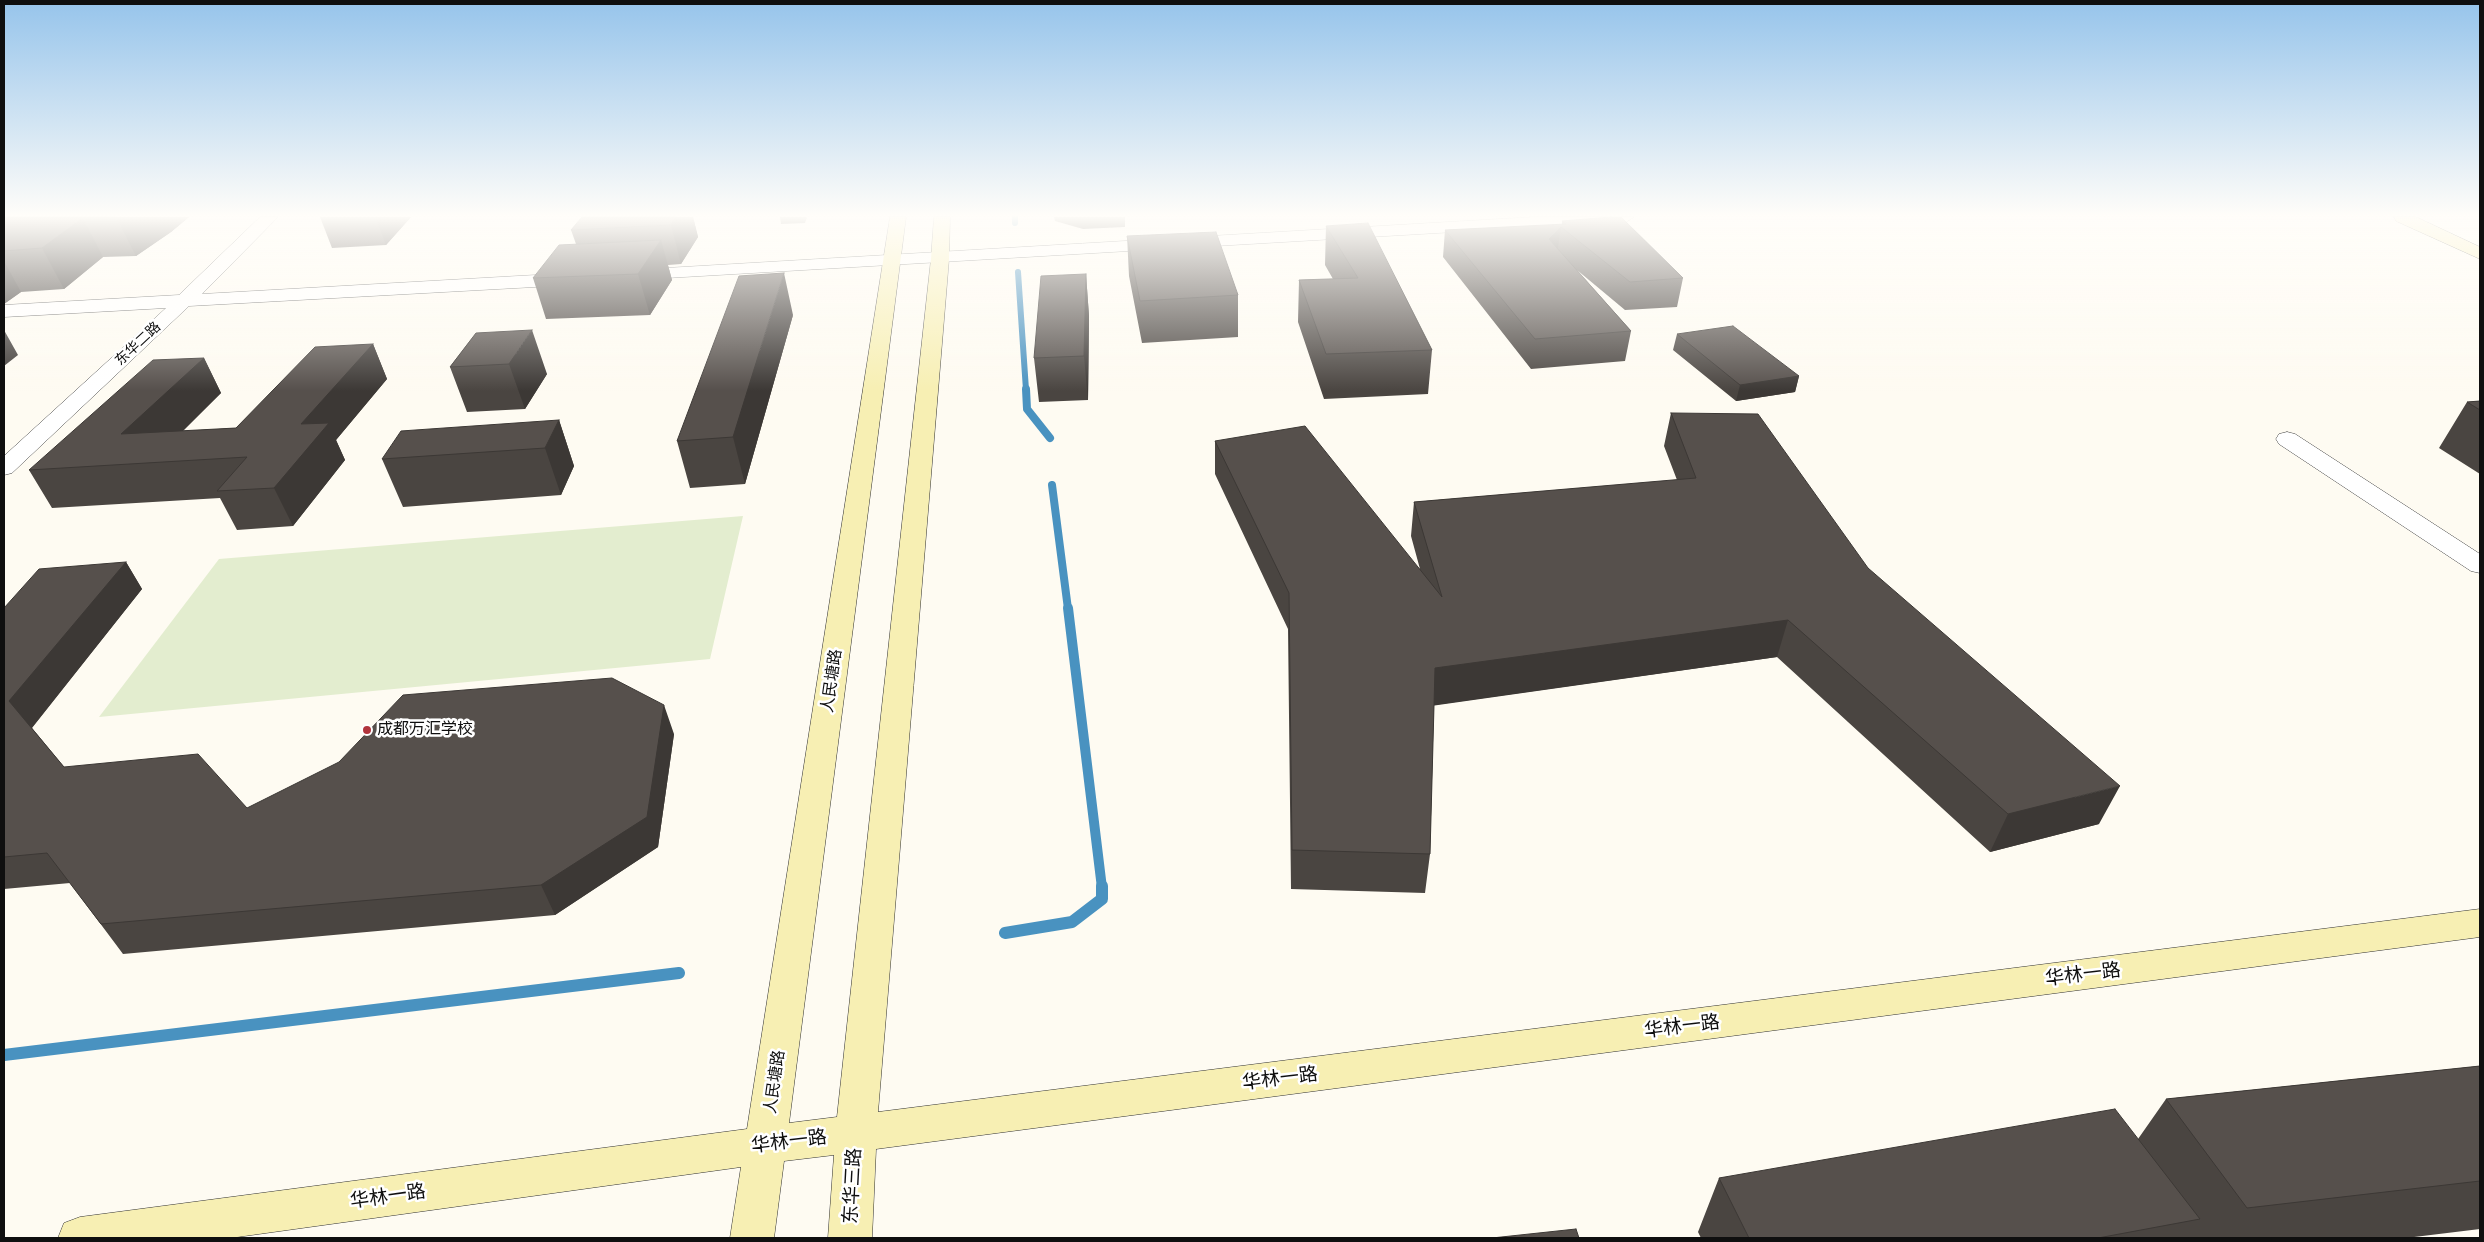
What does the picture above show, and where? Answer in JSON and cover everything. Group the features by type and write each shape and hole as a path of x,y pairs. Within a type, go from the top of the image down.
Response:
{"main road":[{"name":"人民塘路","path":"766,1145 890,275"},
{"path":"856,1134 938,275"},
{"name":"华林一路","path":"80,1238 766,1145 2480,923"},
{"name":"东华三路","path":"850,1238 856,1134"},
{"path":"752,1238 766,1145"}],"street":[{"name":"东华二路","path":"4,468 211,275"},
{"path":"613,276 631,275"},
{"path":"4,311 593,278"},
{"path":"2287,439 2480,565"}],"green space":[{"path":"743,516 710,659 99,717 219,559"}],"building":[{"path":"535,275 613,275 533,278"},
{"path":"783,275 733,437 677,441 739,276"},
{"path":"1086,275 1084,356 1034,358 1041,276"},
{"path":"1135,275 1231,275 1238,295 1140,301"},
{"path":"1356,275 1394,275 1432,350 1326,354 1299,280 1358,278"},
{"path":"1482,275 1581,275 1631,331 1535,339"},
{"path":"1621,275 1680,275 1683,278 1630,282"},
{"path":"1733,326 1799,376 1740,385 1677,334"},
{"path":"532,330 509,364 450,367 476,333"},
{"path":"373,344 301,424 329,423 274,488 217,491 247,457 29,470 153,360 204,358 121,434 236,428 315,347"},
{"path":"2480,401 2480,410 2467,402"},
{"path":"1671,413 1758,414 1868,568 2120,786 2008,814 1788,620 1435,668 1430,854 1292,850 1289,593 1215,441 1305,426 1442,597 1414,502 1696,478"},
{"path":"559,420 545,448 382,459 401,431"},
{"path":"126,562 9,701 64,767 198,754 247,808 339,762 403,695 612,678 664,705 647,817 541,885 101,924 47,853 4,857 4,608 39,569"},
{"path":"2480,1066 2480,1181 2247,1208 2166,1099"},
{"path":"2115,1109 2200,1219 2098,1238 1749,1238 1719,1178"},
{"path":"1576,1229 1579,1238 1492,1238"}],"waterway":[{"path":"1018,275 1026,390"},
{"path":"1026,389 1027,409 1050,438"},
{"path":"1052,485 1068,609"},
{"path":"1068,608 1102,888"},
{"path":"1005,933 1072,922 1102,899 1102,888"},
{"path":"4,1055 679,973"}],"place":[{"name":"成都万汇学校","path":"367,730"}]}
